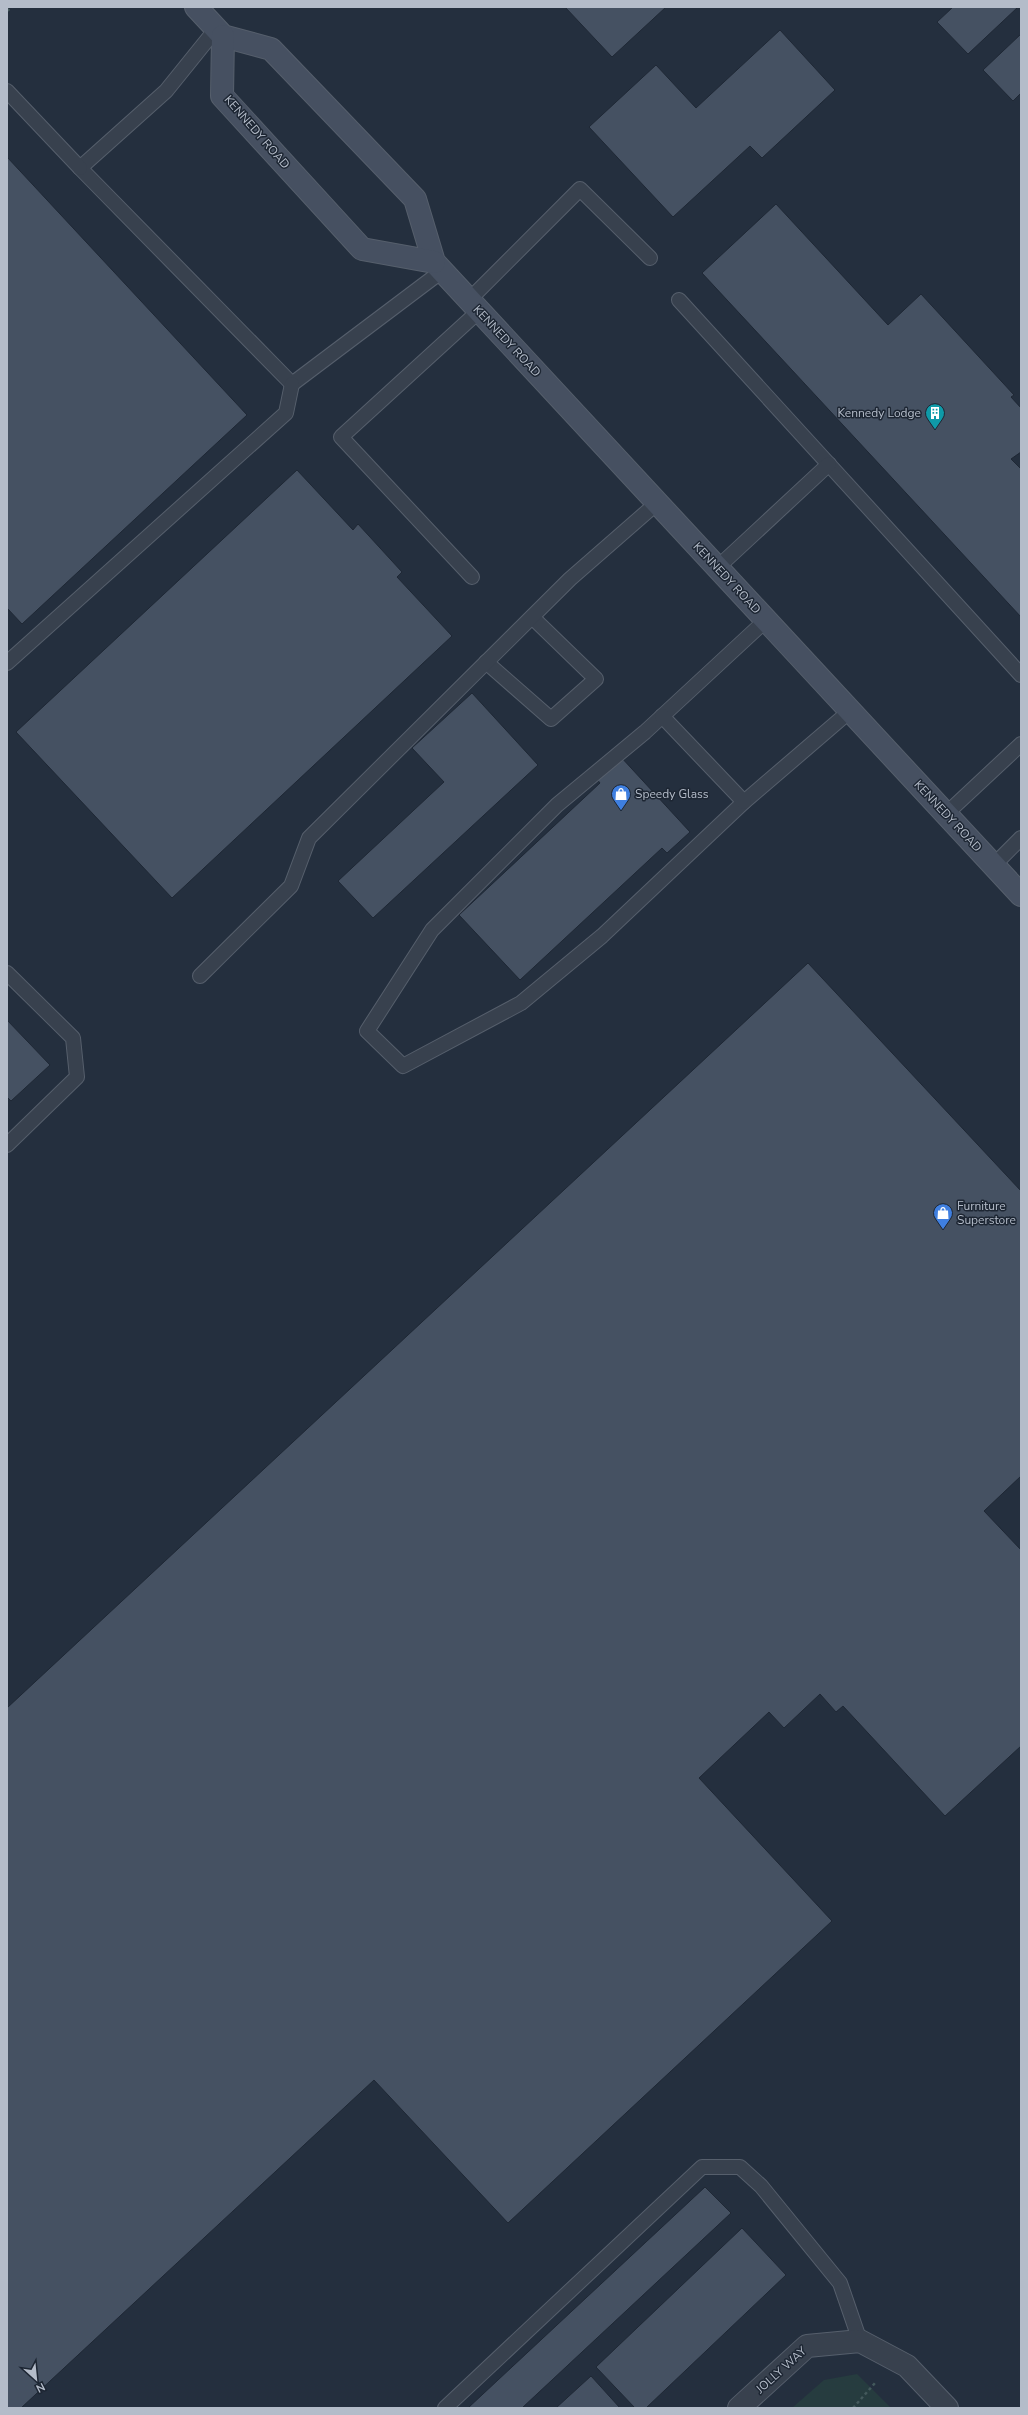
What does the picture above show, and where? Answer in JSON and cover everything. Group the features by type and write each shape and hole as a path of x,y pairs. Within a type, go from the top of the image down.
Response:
{"main road":[{"path":"196,7 220,32"},
{"name":"KENNEDY ROAD","path":"438,266 362,249 222,96 220,32 271,48 415,199 438,266 1021,894"}],"street":[{"name":"JOLLY WAY","path":"739,2408 807,2346 860,2341"},
{"path":"860,2341 907,2366 948,2408"}],"lane":[{"path":"80,168 166,91 220,32"},
{"path":"7,91 80,168 292,384"},
{"path":"472,576 341,438 474,305 580,189 650,258"},
{"path":"7,663 286,413 292,384 438,266"},
{"path":"679,300 1021,675"},
{"path":"717,568 829,464"},
{"path":"200,976 291,886 309,838 570,579 657,503"},
{"path":"486,662 551,720 596,679 532,617"},
{"path":"766,620 662,716 557,804 432,930 367,1031 403,1066 521,1003 602,936 744,802 850,711"},
{"path":"662,716 744,802"},
{"path":"946,814 1021,744"},
{"path":"994,865 1021,838"},
{"path":"7,973 73,1038 77,1077 7,1145"},
{"path":"446,2408 702,2167 740,2167 761,2186 840,2283 860,2341"}],"path":[{"path":"7,11 12,7"},
{"path":"853,2408 881,2377"}],"green space":[{"path":"857,2374 891,2408 792,2408 824,2380"}],"building":[{"path":"565,7 666,7 612,57"},
{"path":"953,7 1018,7 968,54 937,22"},
{"path":"780,30 835,90 762,158 750,146 673,217 589,127 656,65 696,108"},
{"path":"1021,34 1021,93 1013,101 983,70"},
{"path":"7,157 247,415 22,624 7,608"},
{"name":"Kennedy Lodge","path":"776,204 888,325 921,294 1014,395 1011,397 1021,408 1021,452 1011,459 1021,469 1021,617 702,273"},
{"path":"297,470 353,530 358,524 402,572 397,577 452,636 172,898 16,732"},
{"path":"472,693 538,765 373,918 338,881 444,782 412,748"},
{"path":"620,756 690,832 667,853 662,848 520,980 459,915 600,783 596,778"},
{"path":"808,963 1021,1191 1021,1476 984,1511 1021,1550 1021,1746 945,1816 843,1706 836,1712 820,1694 784,1728 769,1712 699,1778 832,1921 508,2223 374,2080 21,2408 7,2408 7,1708"},
{"path":"7,1020 50,1065 11,1101 7,1097"},
{"path":"705,2187 731,2213 522,2408 468,2408"},
{"path":"742,2228 786,2275 646,2408 635,2408 596,2367"},
{"path":"591,2376 620,2408 556,2408"}],"place":[{"name":"Kennedy Lodge","path":"935,430"},
{"name":"Speedy Glass","path":"621,811"},
{"name":"Furniture Superstore","path":"943,1230"}]}
